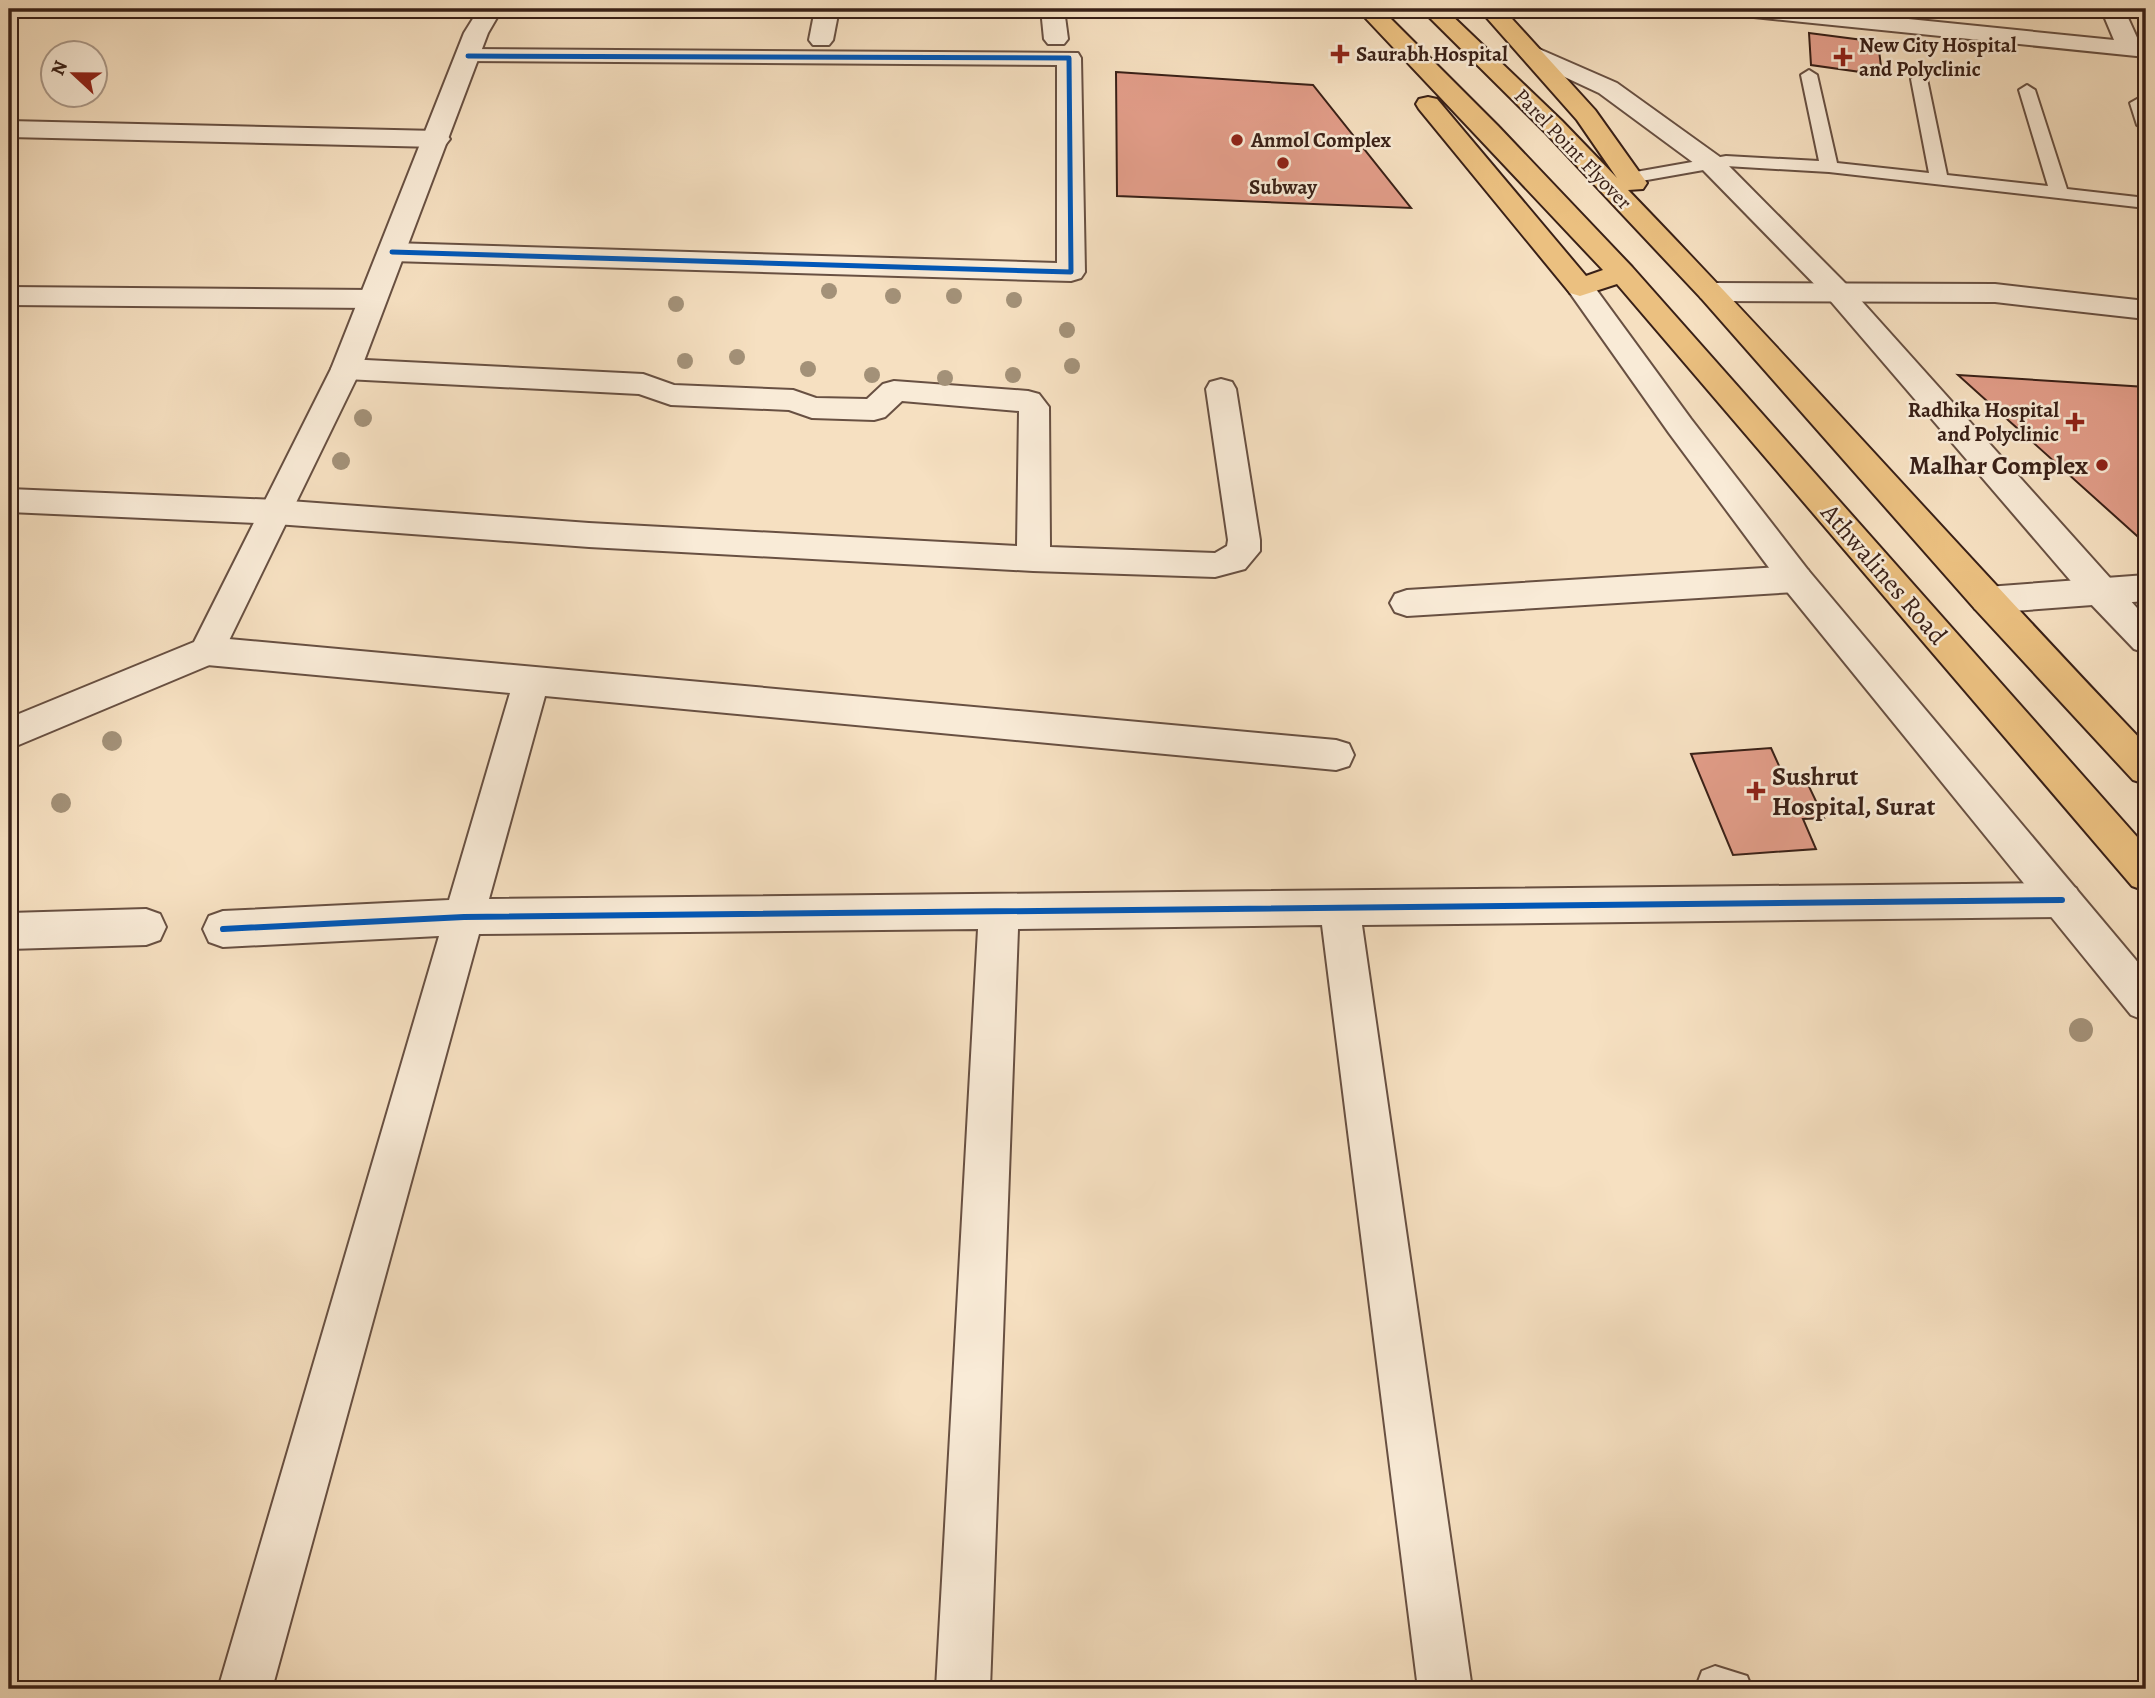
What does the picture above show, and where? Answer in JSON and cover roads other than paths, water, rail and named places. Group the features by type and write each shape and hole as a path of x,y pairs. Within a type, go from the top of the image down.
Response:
{"main road":[{"name":"Parel Point Flyover","path":"1432,9 1553,126 1711,292"},
{"path":"1491,9 1586,115 1711,292 1987,600 2146,769"},
{"name":"Parel Point Flyover","path":"1358,13 1489,131 1622,273"},
{"path":"1358,13 1580,287 1622,273"},
{"name":"Athwalines Road","path":"1622,273 2146,874"}],"street":[{"path":"478,9 490,9"},
{"path":"207,651 346,369 476,33 490,9"},
{"path":"821,40 827,9"},
{"path":"1052,9 1056,39"},
{"path":"1744,9 1862,15 2138,49"},
{"path":"1991,9 2000,34"},
{"path":"2113,9 2138,49"},
{"path":"1530,52 1608,88 1711,163 1838,292 2100,592 2146,640"},
{"path":"392,252 1071,272 1069,58 468,56"},
{"path":"9,128 437,139"},
{"path":"1580,287 1680,426 1796,579 2146,1002"},
{"path":"1711,292 1995,293 2146,310"},
{"path":"9,296 371,299"},
{"path":"346,369 643,384 671,395 793,400 812,408 874,410 894,391 1028,401 1034,407 1033,559"},
{"path":"9,501 276,512 589,535 1033,559 1215,565 1234,560 1243,551 1244,540 1221,389"},
{"path":"1407,603 1796,579"},
{"path":"1987,600 2146,588"},
{"path":"9,734 207,651 1336,755"},
{"path":"245,1689 531,681"},
{"path":"223,929 464,917 2062,900"},
{"path":"1340,908 1445,1689"},
{"path":"963,1689 999,912"},
{"path":"9,931 146,927"}],"lane":[{"path":"1809,75 1829,167"},
{"path":"1919,79 1939,179"},
{"path":"2027,90 2059,192"},
{"path":"2139,103 2146,125"},
{"path":"1630,177 1726,160 1829,167 2146,203"}],"place":[{"name":"Saurabh Hospital","path":"1340,54"},
{"name":"New City Hospital and Polyclinic","path":"1843,57"},
{"name":"Anmol Complex","path":"1237,140"},
{"name":"Subway","path":"1283,163"},
{"name":"Radhika Hospital and Polyclinic","path":"2075,422"},
{"name":"Malhar Complex","path":"2102,465"},
{"name":"Sushrut Hospital, Surat","path":"1756,791"}]}
